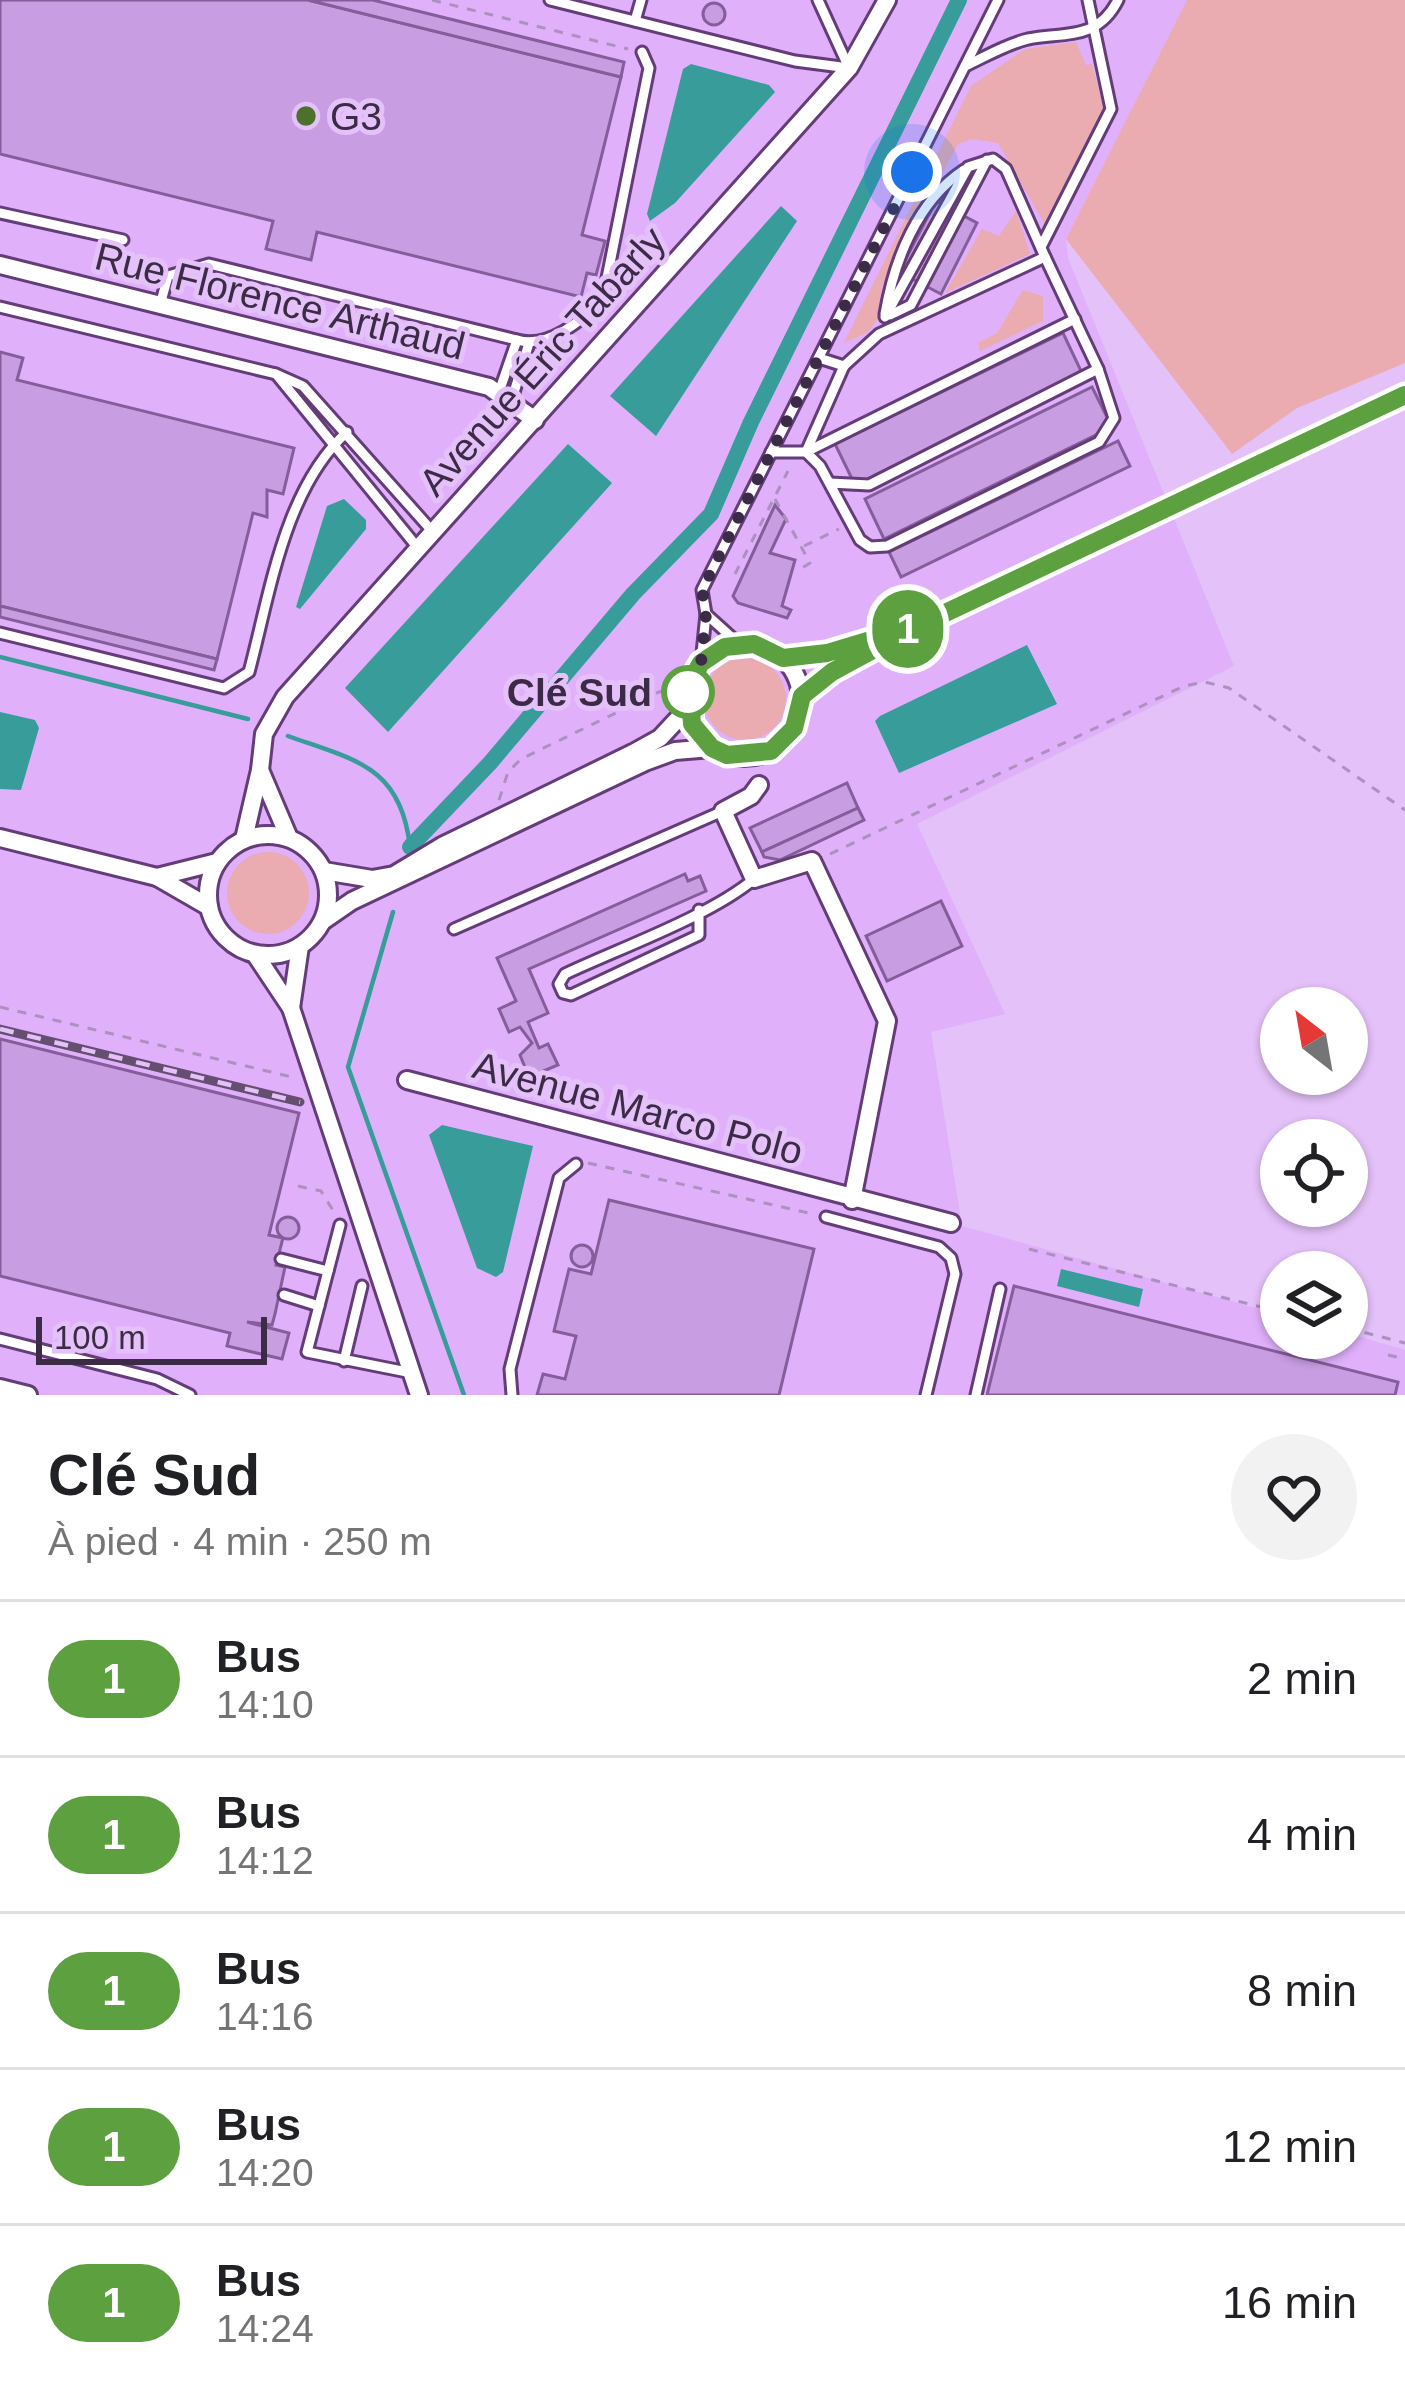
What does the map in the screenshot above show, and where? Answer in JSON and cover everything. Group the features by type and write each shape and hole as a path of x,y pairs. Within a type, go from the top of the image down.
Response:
{"street":[{"name":"Avenue Éric Tabarly","path":"244,839 264,734 285,697 849,68 887,0"},
{"name":"Rue Florence Arthaud","path":"0,265 506,396 535,420"},
{"path":"852,1200 887,1021 812,861 754,879 723,811 752,796 771,751 794,728 802,696 832,672 920,625 1405,395"},
{"path":"712,748 688,709 689,684 701,663 738,644 754,644 783,658 827,653 920,625"},
{"path":"783,658 802,696"},
{"path":"324,871 371,879 394,875 660,738 688,709"},
{"path":"291,1008 300,946 323,921 352,902 645,762 675,752 712,748 742,758 771,751"},
{"path":"742,758 759,785"},
{"path":"260,770 290,838 316,857 324,871 328,904 323,921"},
{"path":"0,838 157,877 209,907 225,937 255,954 291,1008 419,1395"},
{"path":"157,877 218,862 244,839 290,838"},
{"path":"209,907 218,862"},
{"path":"255,954 300,946"},
{"name":"Avenue Marco Polo","path":"407,1080 952,1223"},
{"path":"0,1388 28,1395"}],"lane":[{"path":"550,0 795,61 849,68"},
{"path":"635,21 641,0"},
{"path":"818,0 849,68"},
{"path":"701,663 706,614 702,590 998,0"},
{"path":"806,452 844,366 880,334 1043,252 1112,110 1088,0"},
{"path":"965,66 1023,40 1092,30 1108,22 1118,0"},
{"path":"160,305 168,276 209,264 523,342 586,317 604,298 650,68 642,52"},
{"path":"887,316 911,305 987,160"},
{"path":"806,452 830,483 860,540 871,547 887,546 1099,442 1114,418 1098,369 1006,169 987,160 968,167 930,200 892,274 887,316"},
{"path":"880,334 968,167"},
{"path":"0,213 124,240"},
{"path":"0,307 276,374 303,386 433,532"},
{"path":"771,452 806,452 1075,319"},
{"path":"506,396 523,342"},
{"path":"818,358 844,366"},
{"path":"830,483 856,488 869,485 1098,369"},
{"path":"276,374 418,548"},
{"path":"0,633 224,688 236,684 249,672 296,508 333,445 347,432"},
{"path":"706,614 738,644"},
{"path":"454,929 723,811"},
{"path":"699,910 699,935 571,995 563,993 559,984 565,974 754,879"},
{"path":"634,941 643,962"},
{"path":"512,1395 510,1370 557,1186 565,1170 576,1164"},
{"path":"826,1217 939,1247 951,1258 955,1274 926,1395"},
{"path":"340,1225 307,1352 412,1373"},
{"path":"281,1258 328,1271"},
{"path":"344,1361 362,1286"},
{"path":"976,1395 1000,1289"},
{"path":"284,1295 319,1306"},
{"path":"0,1339 157,1379 190,1395"}],"path":[{"path":"432,0 642,52"},
{"path":"734,574 788,471"},
{"path":"774,498 784,506 810,563 802,568"},
{"path":"803,547 851,523"},
{"path":"830,854 1184,686 1204,682 1229,688 1405,810"},
{"path":"493,821 508,772 521,759 659,692 689,684"},
{"path":"0,1007 315,1082"},
{"path":"576,1164 595,1162 826,1217"},
{"path":"298,1186 321,1191 340,1225"},
{"path":"1029,1249 1260,1307"},
{"path":"1368,1333 1405,1343"},
{"path":"1388,1355 1405,1359"}],"shaded area":[{"path":"0,0 1187,0 1066,239 1068,258 1234,666 917,824 1005,1014 931,1032 962,1226 1260,1309 1260,1359 1368,1359 1368,1339 1405,1350 1405,1395 0,1395"},
{"path":"1187,0 1405,0 1405,363 1297,408 1232,454 1066,239"},
{"path":"1076,42 1086,65 1092,64 1104,110 1046,226 998,143 972,139 958,144 882,285 877,320 868,332 844,343 971,86 1025,49"},
{"path":"691,64 769,85 775,92 675,203 650,221 647,214 683,69"},
{"path":"781,206 797,221 656,436 610,396"},
{"path":"1016,211 1030,254 945,293 982,229 999,236"},
{"path":"1023,290 1043,296 1043,321 980,351 978,343 997,333"},
{"path":"568,444 612,483 388,732 345,688"},
{"path":"344,499 366,520 366,529 300,609 296,607 327,506"},
{"path":"1027,645 1057,704 899,773 875,721 880,716"},
{"path":"745,658 774,670 786,699 774,728 745,740 716,728 704,699 716,670"},
{"path":"0,712 35,720 39,728 21,790 0,789"},
{"path":"268,852 297,864 309,893 297,922 268,934 239,922 227,893 239,864"},
{"path":"442,1125 533,1146 503,1272 496,1277 477,1268 429,1135"},
{"path":"1061,1269 1143,1289 1139,1307 1057,1286"}],"building":[{"name":"G3","path":"0,0 308,0 621,77 582,235 605,241 596,275 587,273 581,297 317,232 311,260 266,249 273,221 0,154"},
{"path":"308,0 373,0 624,62 621,77"},
{"path":"714,3 725,14 714,25 703,14"},
{"path":"936,201 977,223 941,294 899,272"},
{"path":"1063,333 1082,373 855,485 835,444"},
{"path":"0,352 23,358 17,380 294,448 283,494 267,490 267,517 253,513 217,659 0,606"},
{"path":"1092,387 1112,427 884,539 865,499"},
{"path":"1118,441 1130,466 901,577 889,552"},
{"path":"775,505 786,519 770,553 795,560 782,606 791,610 787,618 738,603 733,596"},
{"path":"0,606 217,659 214,670 0,617"},
{"path":"847,783 858,808 762,852 750,828"},
{"path":"858,808 864,820 780,860 764,857 762,852"},
{"path":"685,874 688,881 700,876 706,891 529,969 548,1013 528,1022 539,1048 548,1044 558,1065 529,1077 520,1055 532,1043 520,1027 509,1032 499,1009 516,1001 497,958"},
{"path":"941,901 962,946 887,981 866,936"},
{"path":"0,1039 299,1113 269,1235 283,1238 276,1265 285,1267 275,1314 272,1325 247,1322 289,1333 282,1359 227,1346 230,1333 0,1276"},
{"path":"609,1200 814,1249 779,1395 537,1395 543,1374 565,1379 576,1336 554,1331 569,1269 591,1274"},
{"path":"288,1217 299,1228 288,1239 277,1228"},
{"path":"582,1245 593,1256 582,1267 571,1256"},
{"path":"1014,1286 1260,1348 1260,1359 1306,1359 1398,1382 1395,1395 987,1395"}],"waterway":[{"path":"410,847 490,763 633,594 711,514 751,422 959,0"},
{"path":"0,657 248,719"},
{"path":"288,736 371,770 397,799 410,847"},
{"path":"393,912 348,1067 464,1395"}],"railway":[{"path":"0,1029 300,1102"}],"bus line":[{"name":"1","path":"891,640 832,672 802,696 794,728 771,751 742,758 727,755 712,748 692,724 689,684 701,663 725,647 754,644 783,658 827,653 920,625 1350,416 1405,395"}],"place":[{"name":"G3","path":"306,116"},
{"name":"Clé Sud","path":"688,692"}],"route":[{"path":"688,692 687,696 701,663 706,614 702,590 912,172"}]}
